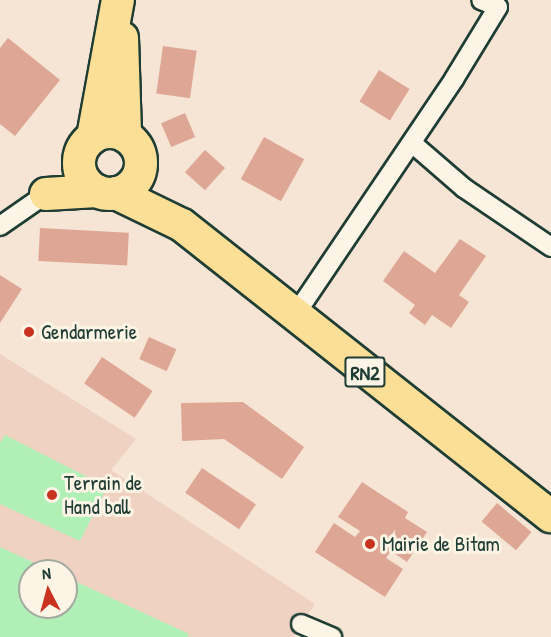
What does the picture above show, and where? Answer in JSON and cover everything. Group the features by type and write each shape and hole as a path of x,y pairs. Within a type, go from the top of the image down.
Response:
{"highway":[{"path":"119,0 125,136"},
{"path":"106,192 83,178 86,148 119,0"},
{"path":"109,132 125,136 138,149 141,168 132,184 106,192 46,194 86,148 109,132"},
{"name":"RN2","path":"141,168 182,225"},
{"name":"RN2","path":"106,192 182,225 551,516"}],"street":[{"path":"295,315 412,143 498,7 481,0"},
{"path":"412,143 464,188 551,247"},
{"path":"0,226 46,194"},
{"path":"301,624 332,637"}],"shaded area":[{"path":"0,354 136,439 111,470 315,604 293,637 0,637"}],"green space":[{"name":"Terrain de Hand ball","path":"5,435 107,487 80,541 0,504 0,443"},
{"path":"0,547 26,559 18,559 18,619 78,619 78,583 189,634 188,637 0,637"}],"building":[{"path":"8,38 60,80 15,136 0,124 0,48"},
{"path":"163,46 197,51 190,98 156,94"},
{"path":"379,70 410,89 390,120 359,101"},
{"path":"185,113 195,137 171,147 161,123"},
{"path":"264,137 304,159 281,201 241,179"},
{"path":"205,150 225,168 205,190 185,172"},
{"path":"40,228 129,233 127,266 38,261"},
{"path":"460,239 486,256 459,295 469,302 451,328 432,315 425,325 409,313 415,305 383,281 404,251 435,273"},
{"path":"0,275 22,289 0,323"},
{"path":"149,337 176,349 167,371 139,359"},
{"path":"102,357 153,391 135,418 84,384"},
{"path":"243,402 304,447 282,479 224,439 182,441 181,403"},
{"path":"202,468 256,504 239,529 185,493"},
{"name":"Mairie de Bitam","path":"362,482 408,512 405,518 427,532 407,562 391,551 386,558 403,569 385,597 315,552 334,523 355,537 360,531 338,517"},
{"path":"497,503 531,532 516,550 482,521"}],"place":[{"name":"Gendarmerie","path":"29,332"},
{"name":"Terrain de Hand ball","path":"52,495"},
{"name":"Mairie de Bitam","path":"370,544"}]}
